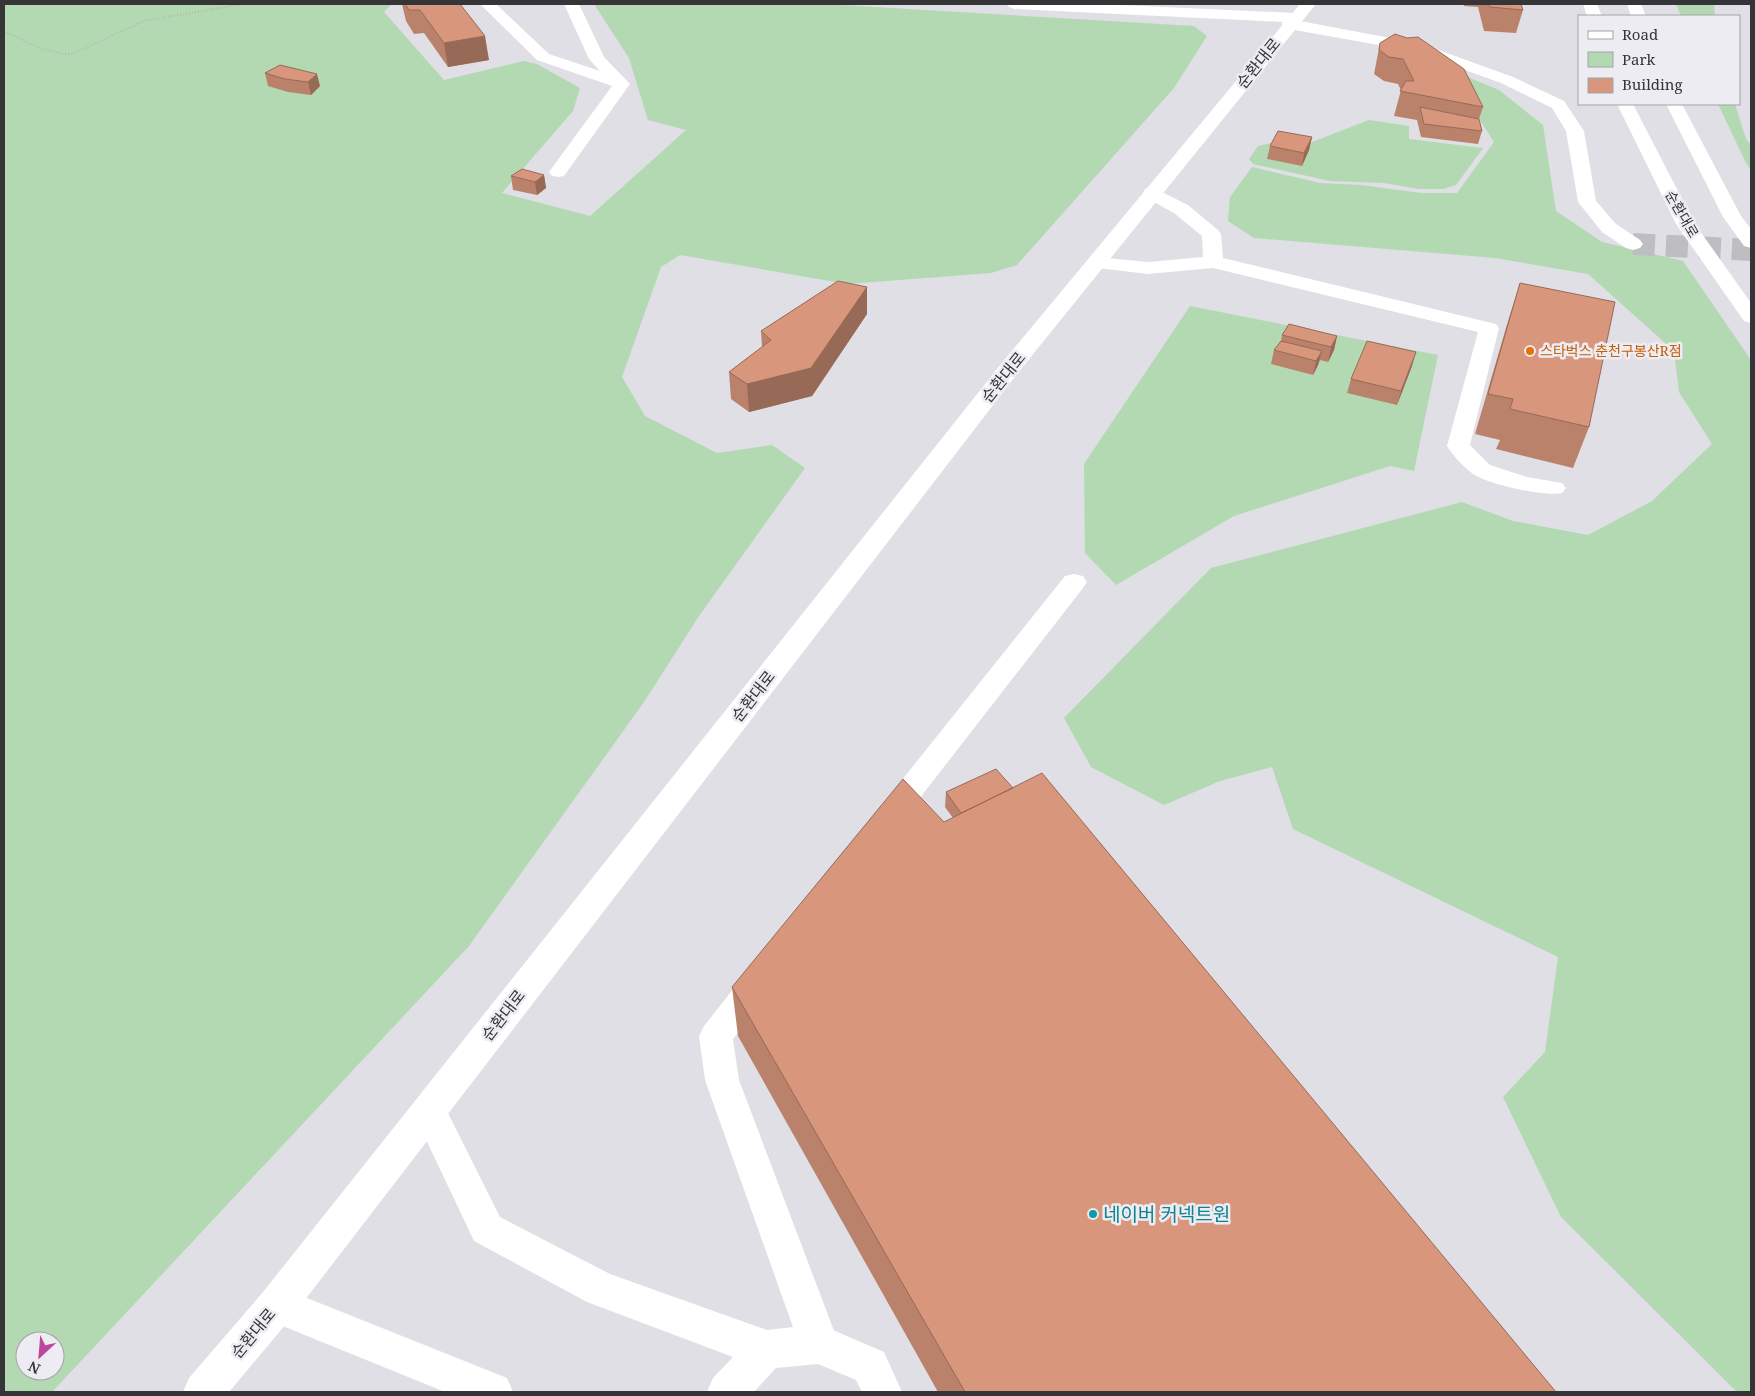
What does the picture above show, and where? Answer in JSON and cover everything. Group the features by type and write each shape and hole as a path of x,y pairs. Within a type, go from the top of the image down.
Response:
{"main road":[{"path":"488,4 543,57 622,84"},
{"path":"572,4 597,59 622,84"},
{"path":"1014,4 1298,15"},
{"path":"1236,4 1298,15 1416,47 1507,80 1558,105 1575,131 1587,202 1610,228 1633,244"},
{"name":"순환대로","path":"203,1392 277,1305 869,546 1152,193 1298,15"},
{"path":"558,172 622,84"},
{"name":"순환대로","path":"1626,105 1686,224 1751,317"},
{"path":"1675,105 1732,217 1751,242"},
{"path":"1152,193 1181,209 1211,234 1213,262"},
{"path":"1096,263 1148,268 1213,262 1489,328 1458,446 1482,470 1524,484 1554,488"},
{"path":"869,842 1074,582"},
{"path":"777,958 716,1036 722,1080 819,1344"},
{"path":"429,1110 487,1229 600,1289 767,1350 819,1344 870,1366 882,1392"},
{"path":"277,1305 492,1392"},
{"path":"727,1392 767,1350"}],"path":[{"path":"4,31 42,49 70,55 144,21 243,4"}],"green space":[{"path":"4,4 392,4 384,12 444,80 524,61 537,64 580,88 573,111 502,193 590,216 686,130 648,120 629,58 594,4 825,4 1194,26 1207,36 1174,88 1017,265 991,273 847,284 680,255 661,267 622,377 645,416 717,453 772,445 805,468 699,616 644,702 469,946 65,1378 65,1331 15,1331 15,1381 62,1381 52,1392 4,1392"},
{"path":"1676,4 1714,4 1715,15 1681,15"},
{"path":"1458,73 1499,90 1543,125 1556,211 1602,242 1683,261 1751,360 1751,1392 1737,1392 1561,1217 1503,1097 1545,1052 1558,957 1293,829 1272,767 1220,781 1164,805 1091,767 1064,718 1211,568 1462,502 1513,521 1588,535 1652,501 1712,444 1679,392 1674,351 1588,274 1495,258 1254,238 1228,221 1230,197 1252,167 1320,183 1361,185 1421,193 1457,193 1494,142 1453,78"},
{"path":"1718,105 1735,105 1746,139 1751,145 1751,170"},
{"path":"1369,120 1409,126 1409,139 1483,148 1456,185 1443,189 1419,189 1384,183 1330,181 1253,164 1249,159 1258,146 1284,140 1307,144"},
{"path":"1190,306 1438,355 1414,471 1390,466 1234,516 1116,585 1085,553 1084,464"}],"building":[{"path":"405,4 460,4 485,36 444,43 420,10 409,10"},
{"path":"1489,4 1521,4 1523,10 1490,7"},
{"path":"1395,34 1407,38 1418,37 1464,69 1483,107 1400,91 1406,81 1414,81 1403,59 1389,57 1379,50 1380,43"},
{"path":"280,65 317,74 308,82 285,79 265,73"},
{"path":"1420,107 1479,119 1482,131 1424,124"},
{"path":"1278,131 1312,137 1304,153 1270,146"},
{"path":"522,169 544,175 535,182 511,176"},
{"path":"838,281 867,287 811,368 747,384 729,372 771,340 761,331"},
{"path":"1520,283 1615,302 1589,427 1510,409 1513,399 1488,394"},
{"path":"1289,324 1337,336 1331,347 1282,335"},
{"path":"1281,341 1322,351 1316,361 1274,350"},
{"path":"1367,341 1416,352 1401,391 1351,379"},
{"path":"996,769 1013,788 961,813 946,792"},
{"name":"네이버 커넥트원","path":"1042,773 1556,1392 965,1392 732,987 903,779 944,822"}],"tunnel":[{"path":"1633,244 1751,250"}],"place":[{"name":"스타벅스 춘천구봉산R점","path":"1530,351"},
{"name":"네이버 커넥트원","path":"1093,1214"}]}
